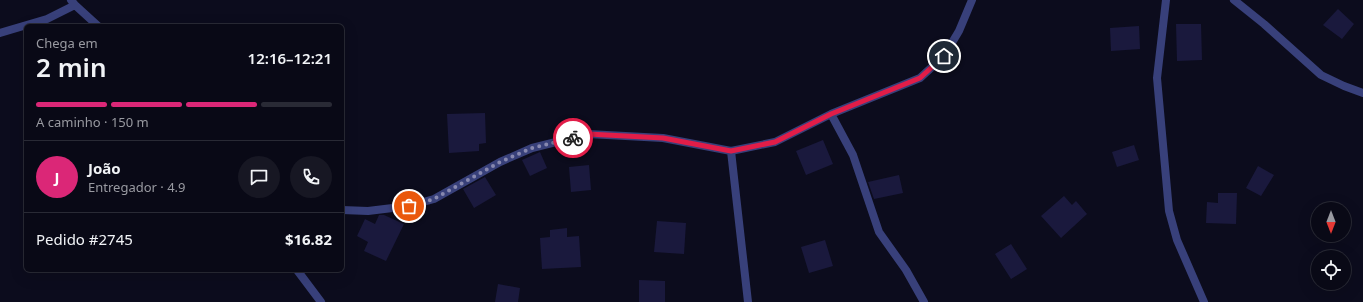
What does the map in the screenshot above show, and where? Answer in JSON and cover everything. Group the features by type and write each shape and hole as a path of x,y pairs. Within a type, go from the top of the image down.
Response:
{"street":[{"path":"344,210 368,211 409,206 434,199 500,162 532,148 588,134 663,138 731,151 775,142 831,114 920,78 944,56 959,31 972,0"},
{"path":"1166,0 1157,78 1169,211 1177,240 1204,302"},
{"path":"1234,0 1264,24 1321,75 1363,93"},
{"path":"33,24 47,20 73,3 96,24"},
{"path":"0,33 24,26"},
{"path":"831,114 853,155 879,232 906,270 924,302"},
{"path":"731,151 748,302"},
{"path":"298,272 321,302"}],"building":[{"path":"1338,9 1354,24 1342,39 1323,25"},
{"path":"1176,24 1201,24 1202,60 1177,61"},
{"path":"1139,26 1140,49 1111,51 1110,28"},
{"path":"485,113 486,143 479,144 479,151 449,153 447,114"},
{"path":"823,140 833,164 806,175 796,151"},
{"path":"1134,145 1139,160 1117,167 1112,152"},
{"path":"540,152 547,168 530,176 522,160"},
{"path":"589,165 591,190 571,192 569,167"},
{"path":"1258,166 1274,175 1261,196 1246,188"},
{"path":"899,175 903,193 874,199 868,182"},
{"path":"485,177 496,195 474,208 463,189"},
{"path":"1218,193 1237,193 1236,224 1206,223 1207,202 1218,203"},
{"path":"1064,196 1072,205 1076,201 1087,214 1061,238 1041,216"},
{"path":"379,215 384,215 404,224 386,261 364,251 368,242 357,236 365,219 375,224"},
{"path":"657,221 686,223 684,254 654,252"},
{"path":"567,228 567,237 579,236 581,267 542,269 540,238 550,237 550,230"},
{"path":"825,240 833,266 809,273 801,247"},
{"path":"1011,244 1027,269 1011,279 995,254"},
{"path":"639,280 665,281 665,302 639,302"},
{"path":"498,284 520,288 518,302 495,302"}],"way so far":[{"path":"409,206 434,199 500,162 532,148 573,138"}],"route":[{"path":"573,138 588,134 663,138 731,151 775,142 831,114 920,78 944,56"}]}
